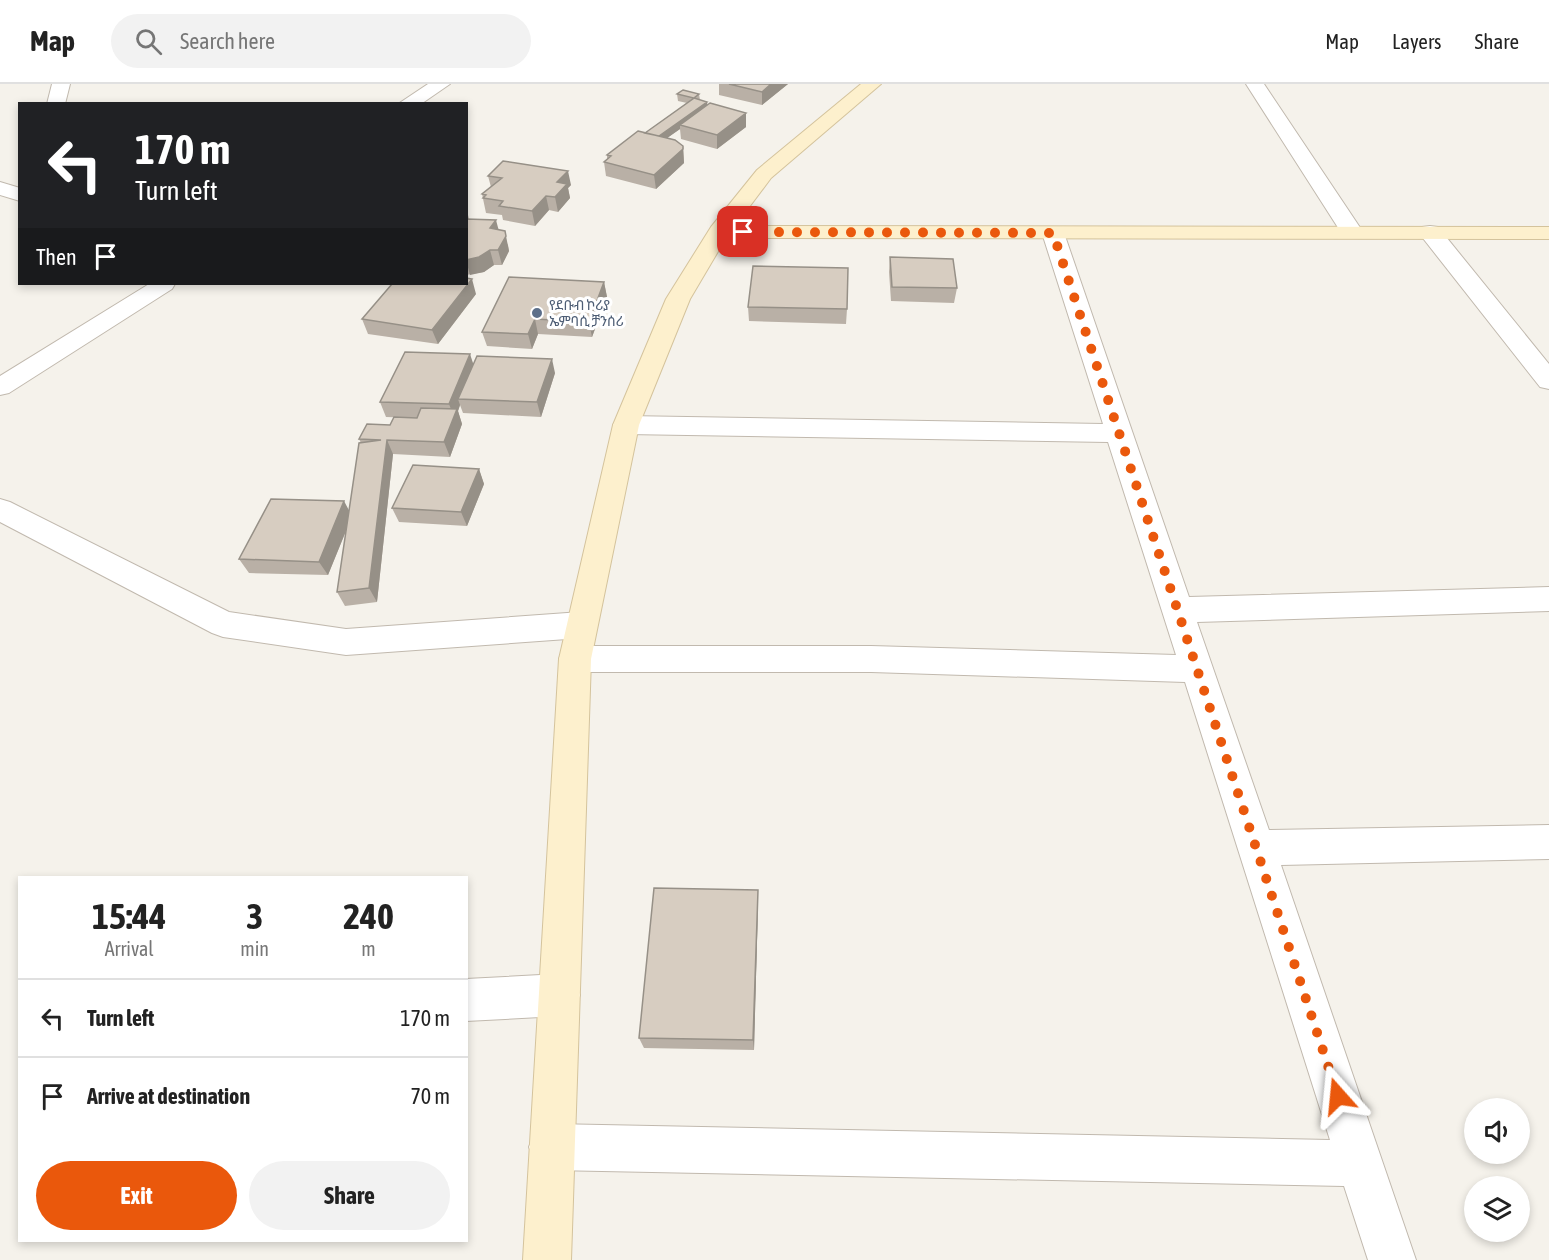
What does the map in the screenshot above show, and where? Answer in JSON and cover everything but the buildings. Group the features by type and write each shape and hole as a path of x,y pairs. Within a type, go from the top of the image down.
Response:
{"street":[{"path":"56,102 61,84"},
{"path":"411,102 441,84"},
{"path":"547,1260 575,659 626,425 678,299 719,232 764,174 872,84"},
{"path":"1255,84 1352,232"},
{"path":"719,232 1549,233"},
{"path":"1430,232 1549,381"},
{"path":"1053,233 1392,1260"},
{"path":"0,387 162,285"},
{"path":"626,425 1119,433"},
{"path":"0,509 224,624 346,642 581,625"},
{"path":"1177,610 1549,599"},
{"path":"575,659 871,659 1197,669"},
{"path":"1256,848 1549,842"},
{"path":"468,1000 559,995"},
{"path":"552,1148 1360,1163"}],"place":[{"name":"የደቡብ ኮሪያ ኤምባሲ ቻንሰሪ","path":"537,313"}],"route":[{"path":"743,232 1053,233 1338,1096"}]}
